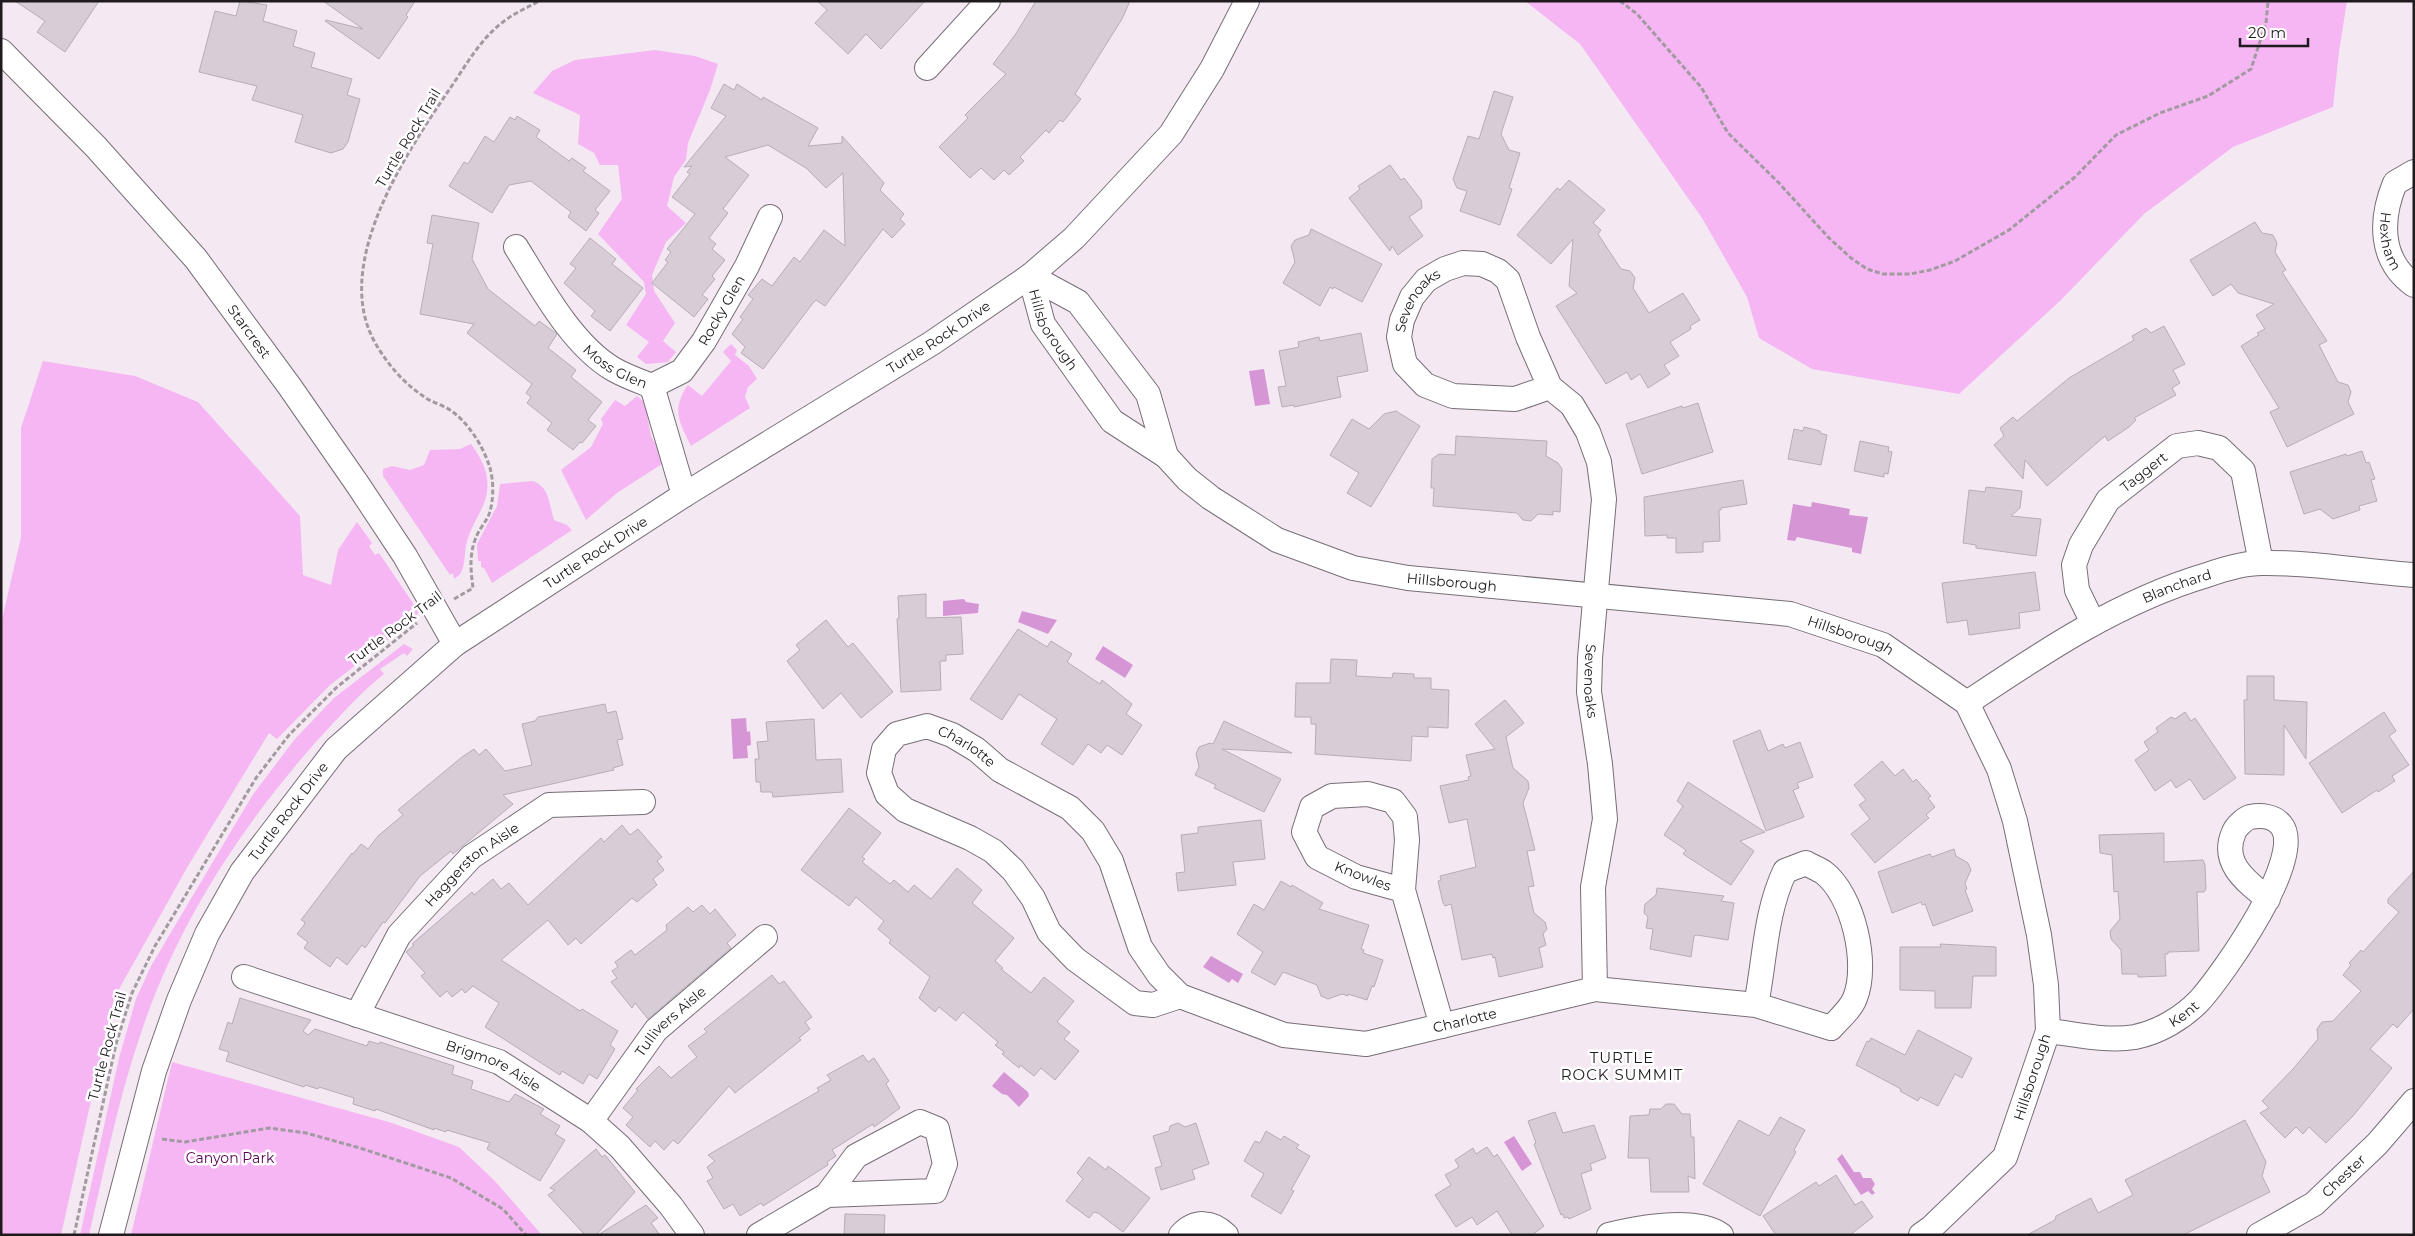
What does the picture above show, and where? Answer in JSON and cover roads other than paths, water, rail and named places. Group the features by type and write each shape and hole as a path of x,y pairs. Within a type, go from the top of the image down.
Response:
{"street":[{"path":"927,68 988,1"},
{"name":"Turtle Rock Drive","path":"111,1235 154,1071 178,1000 208,934 242,872 336,748 455,644 684,495 932,343 1030,276 1074,238 1171,134 1212,69 1247,1"},
{"name":"Starcrest","path":"1,51 96,147 196,258 290,387 358,485 405,556 455,644"},
{"name":"Hexham","path":"2414,172 2395,183 2384,219 2388,252 2399,272 2414,285"},
{"name":"Rocky Glen","path":"652,386 682,371 704,341 747,266 770,217"},
{"name":"Moss Glen","path":"516,247 551,303 576,337 613,369 652,386 684,495"},
{"name":"Sevenoaks","path":"1550,387 1515,399 1453,396 1425,385 1405,364 1399,337 1402,320 1412,298 1426,280 1445,269 1463,263 1482,264 1498,271 1508,280 1528,337 1550,387 1572,405 1588,432 1599,462 1604,499 1595,594 1589,692 1600,764 1605,819 1593,887 1595,989"},
{"name":"Hillsborough","path":"1030,276 1078,302 1148,394 1166,456"},
{"name":"Hillsborough","path":"1030,276 1043,324 1112,420 1166,456 1187,479 1211,498 1277,540 1353,568 1408,578 1595,594 1790,614 1883,645 1967,703 1999,769 2015,821 2039,935 2046,985 2048,1031 2005,1157 1930,1233"},
{"name":"Taggert","path":"2093,623 2076,590 2074,565 2081,545 2108,500 2177,446 2198,443 2219,448 2243,471 2261,562"},
{"name":"Blanchard","path":"1967,703 2042,652 2093,623 2160,591 2225,569 2261,562 2414,575"},
{"name":"Charlotte","path":"1180,996 1153,1005 1135,1003 1075,959 1049,932 1032,898 1013,870 993,851 970,838 905,810 887,794 879,773 884,749 897,734 927,726 952,734 977,750 1000,770 1070,808 1093,831 1111,861 1140,947 1159,975 1180,996 1284,1035 1366,1044 1595,989 1756,1005 1831,1028 1855,1000 1859,986 1860,954 1853,922 1835,885 1823,872 1806,863 1785,871 1776,891 1767,930 1756,1005"},
{"name":"Knowles","path":"1403,890 1356,876 1317,857 1304,832 1312,807 1332,796 1368,794 1393,801 1405,817 1408,840 1403,890 1417,947 1442,1026"},
{"name":"Haggerston Aisle","path":"357,1015 399,935 471,857 549,805 642,802"},
{"name":"Kent","path":"2048,1031 2111,1039 2135,1036 2178,1019 2200,1000 2218,976 2268,899"},
{"name":"Tullivers Aisle","path":"591,1121 656,1030 765,937"},
{"name":"Brigmore Aisle","path":"244,977 499,1062 591,1121 620,1147 671,1206 692,1235"},
{"name":"Chester","path":"2259,1235 2314,1204 2376,1144 2414,1101"},
{"path":"759,1235 827,1194 856,1156 920,1122 937,1129 945,1164 935,1191 827,1194"},
{"path":"1181,1235 1186,1229 1204,1222 1219,1227 1226,1235"},
{"path":"1609,1235 1655,1226 1676,1226 1698,1227 1716,1231 1721,1235"}],"district":[{"name":"TURTLE ROCK SUMMIT","path":"1622,1066"}],"park label":[{"name":"Canyon Park","path":"230,1158"}]}
